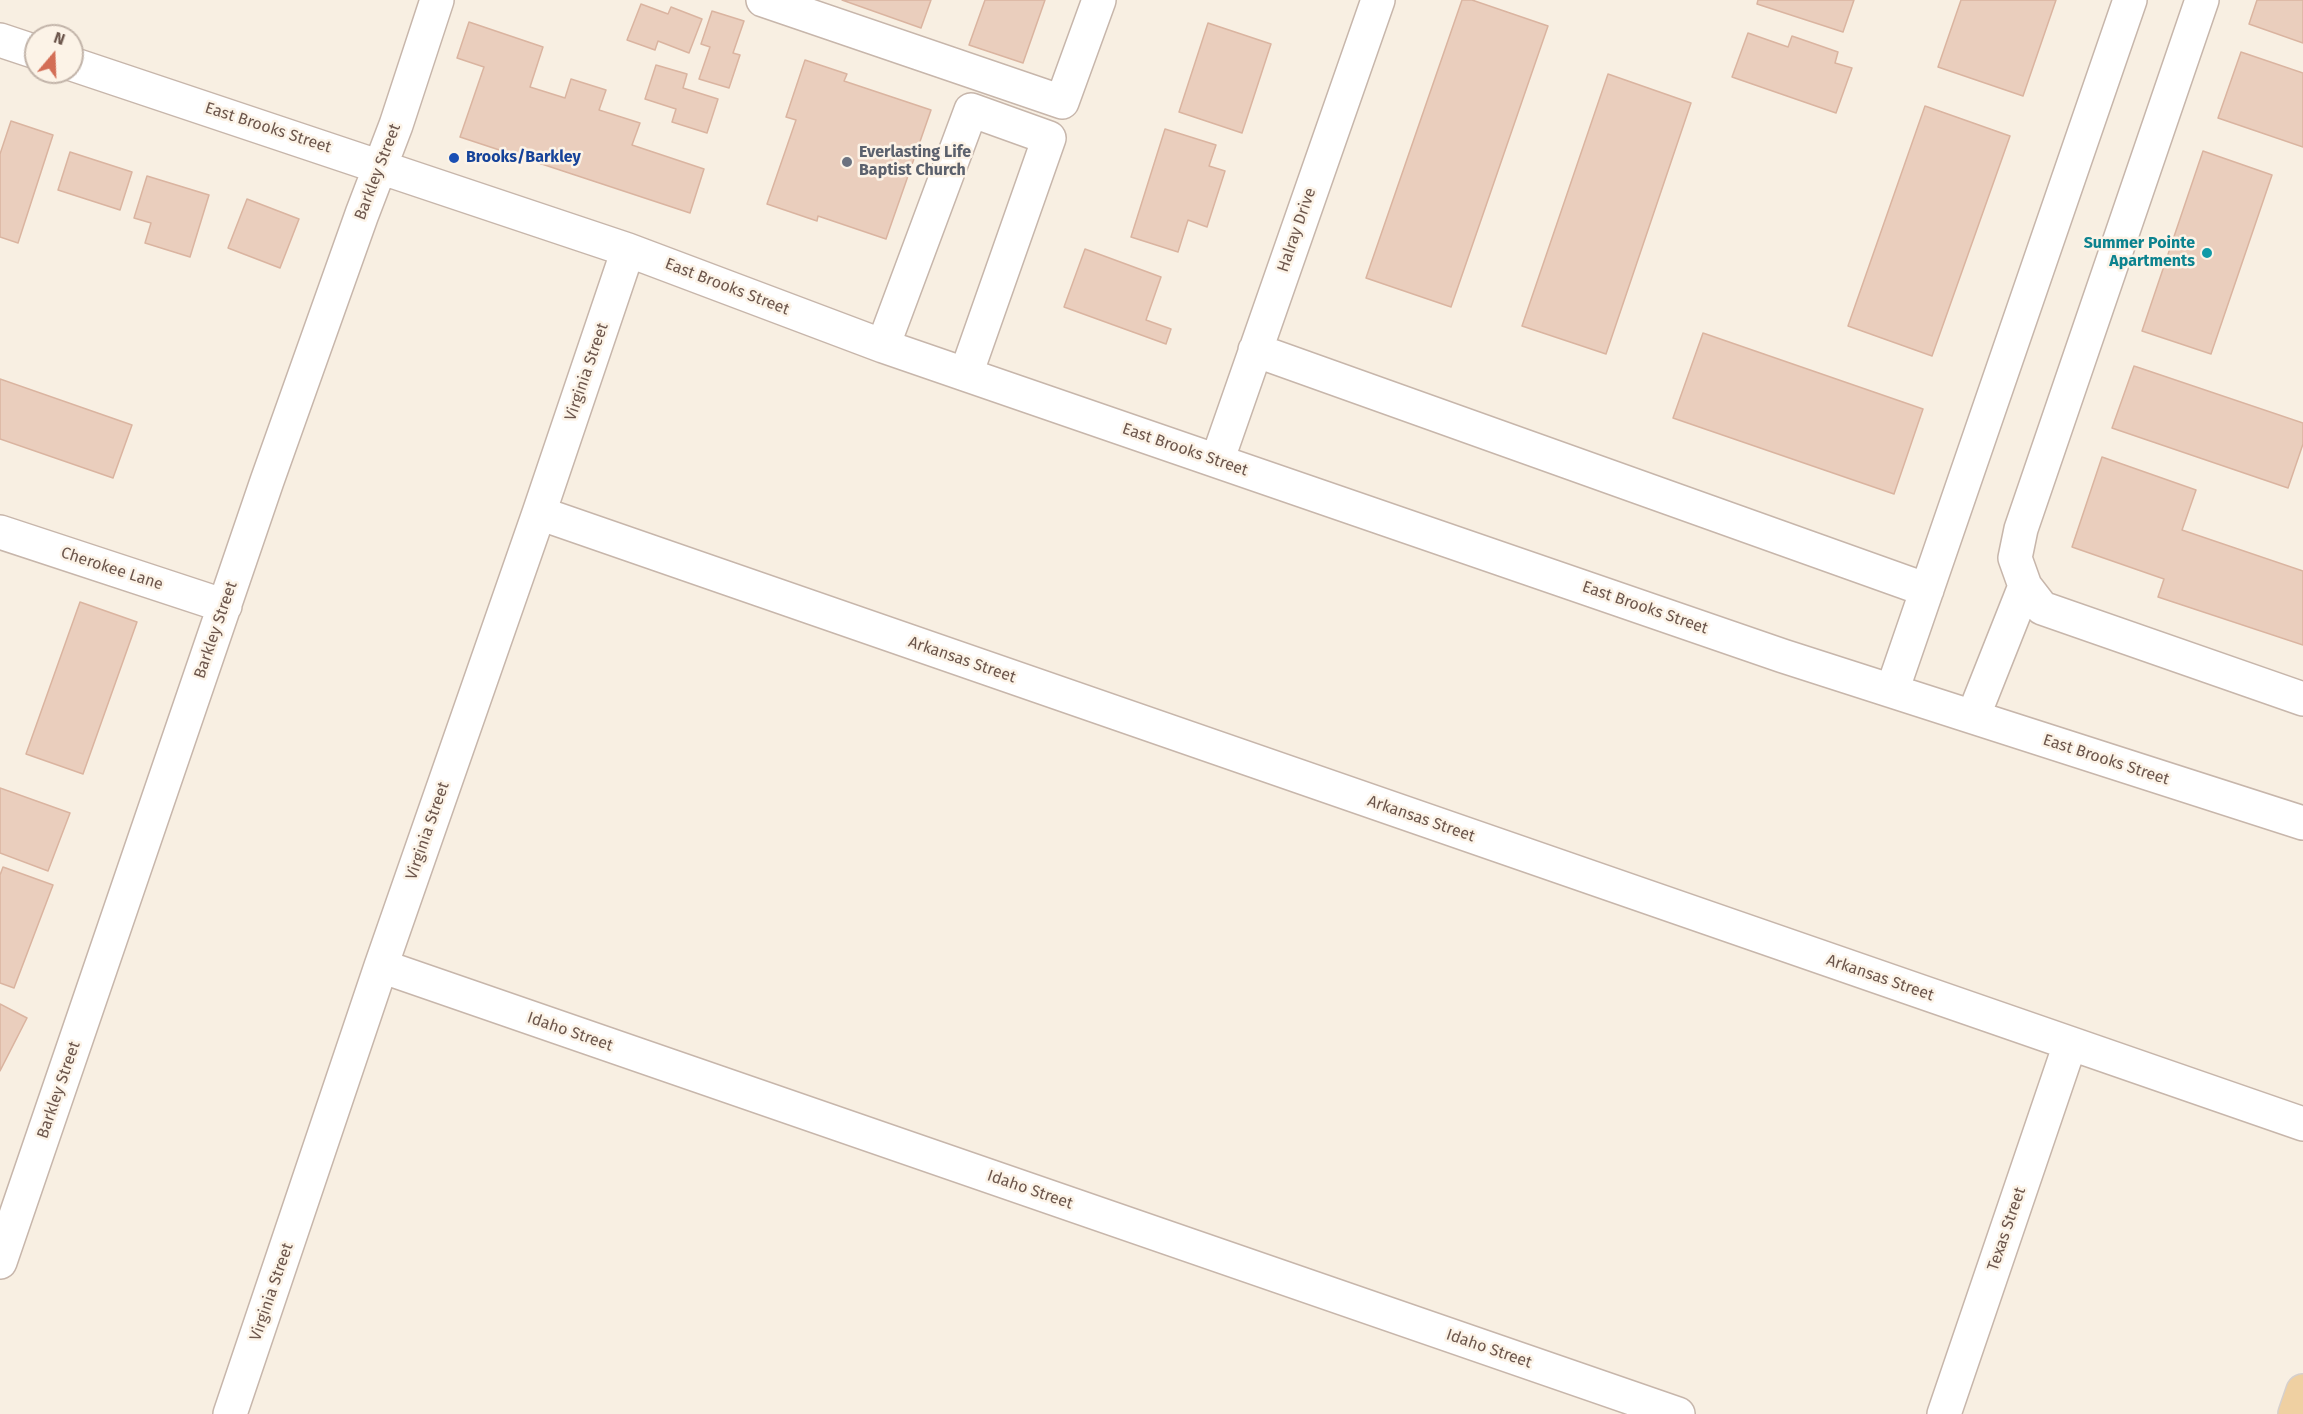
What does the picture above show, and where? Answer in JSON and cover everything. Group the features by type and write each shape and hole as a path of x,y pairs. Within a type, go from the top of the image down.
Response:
{"main road":[{"path":"2295,1414 2303,1391"}],"street":[{"name":"Barkley Street","path":"0,1262 285,430 396,125 437,0"},
{"path":"763,0 1062,102 1099,0"},
{"name":"Halray Drive","path":"1217,461 1378,0"},
{"path":"1892,691 2130,0"},
{"path":"2202,0 2021,529 2015,558 2025,586 2042,608 2303,699"},
{"path":"0,40 24,48"},
{"name":"East Brooks Street","path":"84,68 628,249 883,346 1783,656 2303,823"},
{"path":"883,346 971,110 1049,138 966,374"},
{"name":"Virginia Street","path":"231,1414 381,966 539,513 628,249"},
{"path":"1255,350 1927,590"},
{"name":"Arkansas Street","path":"539,513 2303,1124"},
{"name":"Cherokee Lane","path":"0,532 225,606"},
{"path":"1973,717 2025,586"},
{"name":"Idaho Street","path":"381,966 1678,1414"},
{"name":"Texas Street","path":"1944,1414 2070,1044"}],"building":[{"path":"842,0 931,0 921,28"},
{"path":"985,0 1045,0 1023,63 969,45"},
{"path":"1462,0 1472,0 1548,26 1451,307 1366,278"},
{"path":"1758,0 1854,0 1843,32 1757,4"},
{"path":"1961,0 2056,0 2023,96 1938,67"},
{"path":"2257,0 2303,0 2303,43 2249,24"},
{"path":"641,4 668,14 671,7 702,19 689,53 658,41 655,50 627,40"},
{"path":"712,11 744,21 733,53 740,55 729,88 699,79 710,47 701,44"},
{"path":"469,22 543,47 530,87 565,98 571,79 606,90 599,110 640,123 632,145 704,169 690,213 460,137 484,67 457,58"},
{"path":"1208,23 1271,44 1242,133 1179,112"},
{"path":"1748,33 1788,47 1792,36 1838,52 1835,63 1852,68 1836,113 1732,77"},
{"path":"2241,52 2303,73 2303,147 2218,118"},
{"name":"Everlasting Life Baptist Church","path":"805,60 847,74 844,81 931,110 886,239 818,216 817,221 767,204 796,120 786,117"},
{"path":"656,65 687,74 683,88 718,99 707,133 672,122 676,109 645,99"},
{"path":"1608,74 1691,103 1606,354 1522,326"},
{"path":"1925,106 2010,136 1932,356 1848,326"},
{"path":"11,121 53,135 18,243 0,237 0,154"},
{"path":"1165,129 1216,145 1209,166 1225,171 1207,227 1188,220 1178,252 1131,237"},
{"name":"Summer Pointe Apartments","path":"2203,151 2272,175 2211,354 2142,331"},
{"path":"70,152 132,172 120,210 58,190"},
{"path":"147,176 209,195 190,257 145,243 151,223 134,218"},
{"path":"247,199 299,219 280,268 228,248"},
{"path":"1085,249 1161,277 1146,320 1171,329 1166,344 1064,307"},
{"path":"1703,333 1923,409 1894,494 1673,418"},
{"path":"2134,366 2303,423 2303,444 2288,488 2112,428"},
{"path":"0,379 132,425 113,478 0,439"},
{"path":"2102,457 2196,490 2182,530 2303,571 2303,645 2158,597 2164,579 2072,547"},
{"path":"80,602 137,622 83,774 26,754"},
{"path":"0,788 70,813 48,871 0,853"},
{"path":"3,867 53,885 14,988 0,983 0,875"},
{"path":"0,1004 27,1018 0,1071"}],"place":[{"name":"Brooks/Barkley","path":"454,158"},
{"name":"Everlasting Life Baptist Church","path":"847,162"},
{"name":"Summer Pointe Apartments","path":"2207,253"}]}
